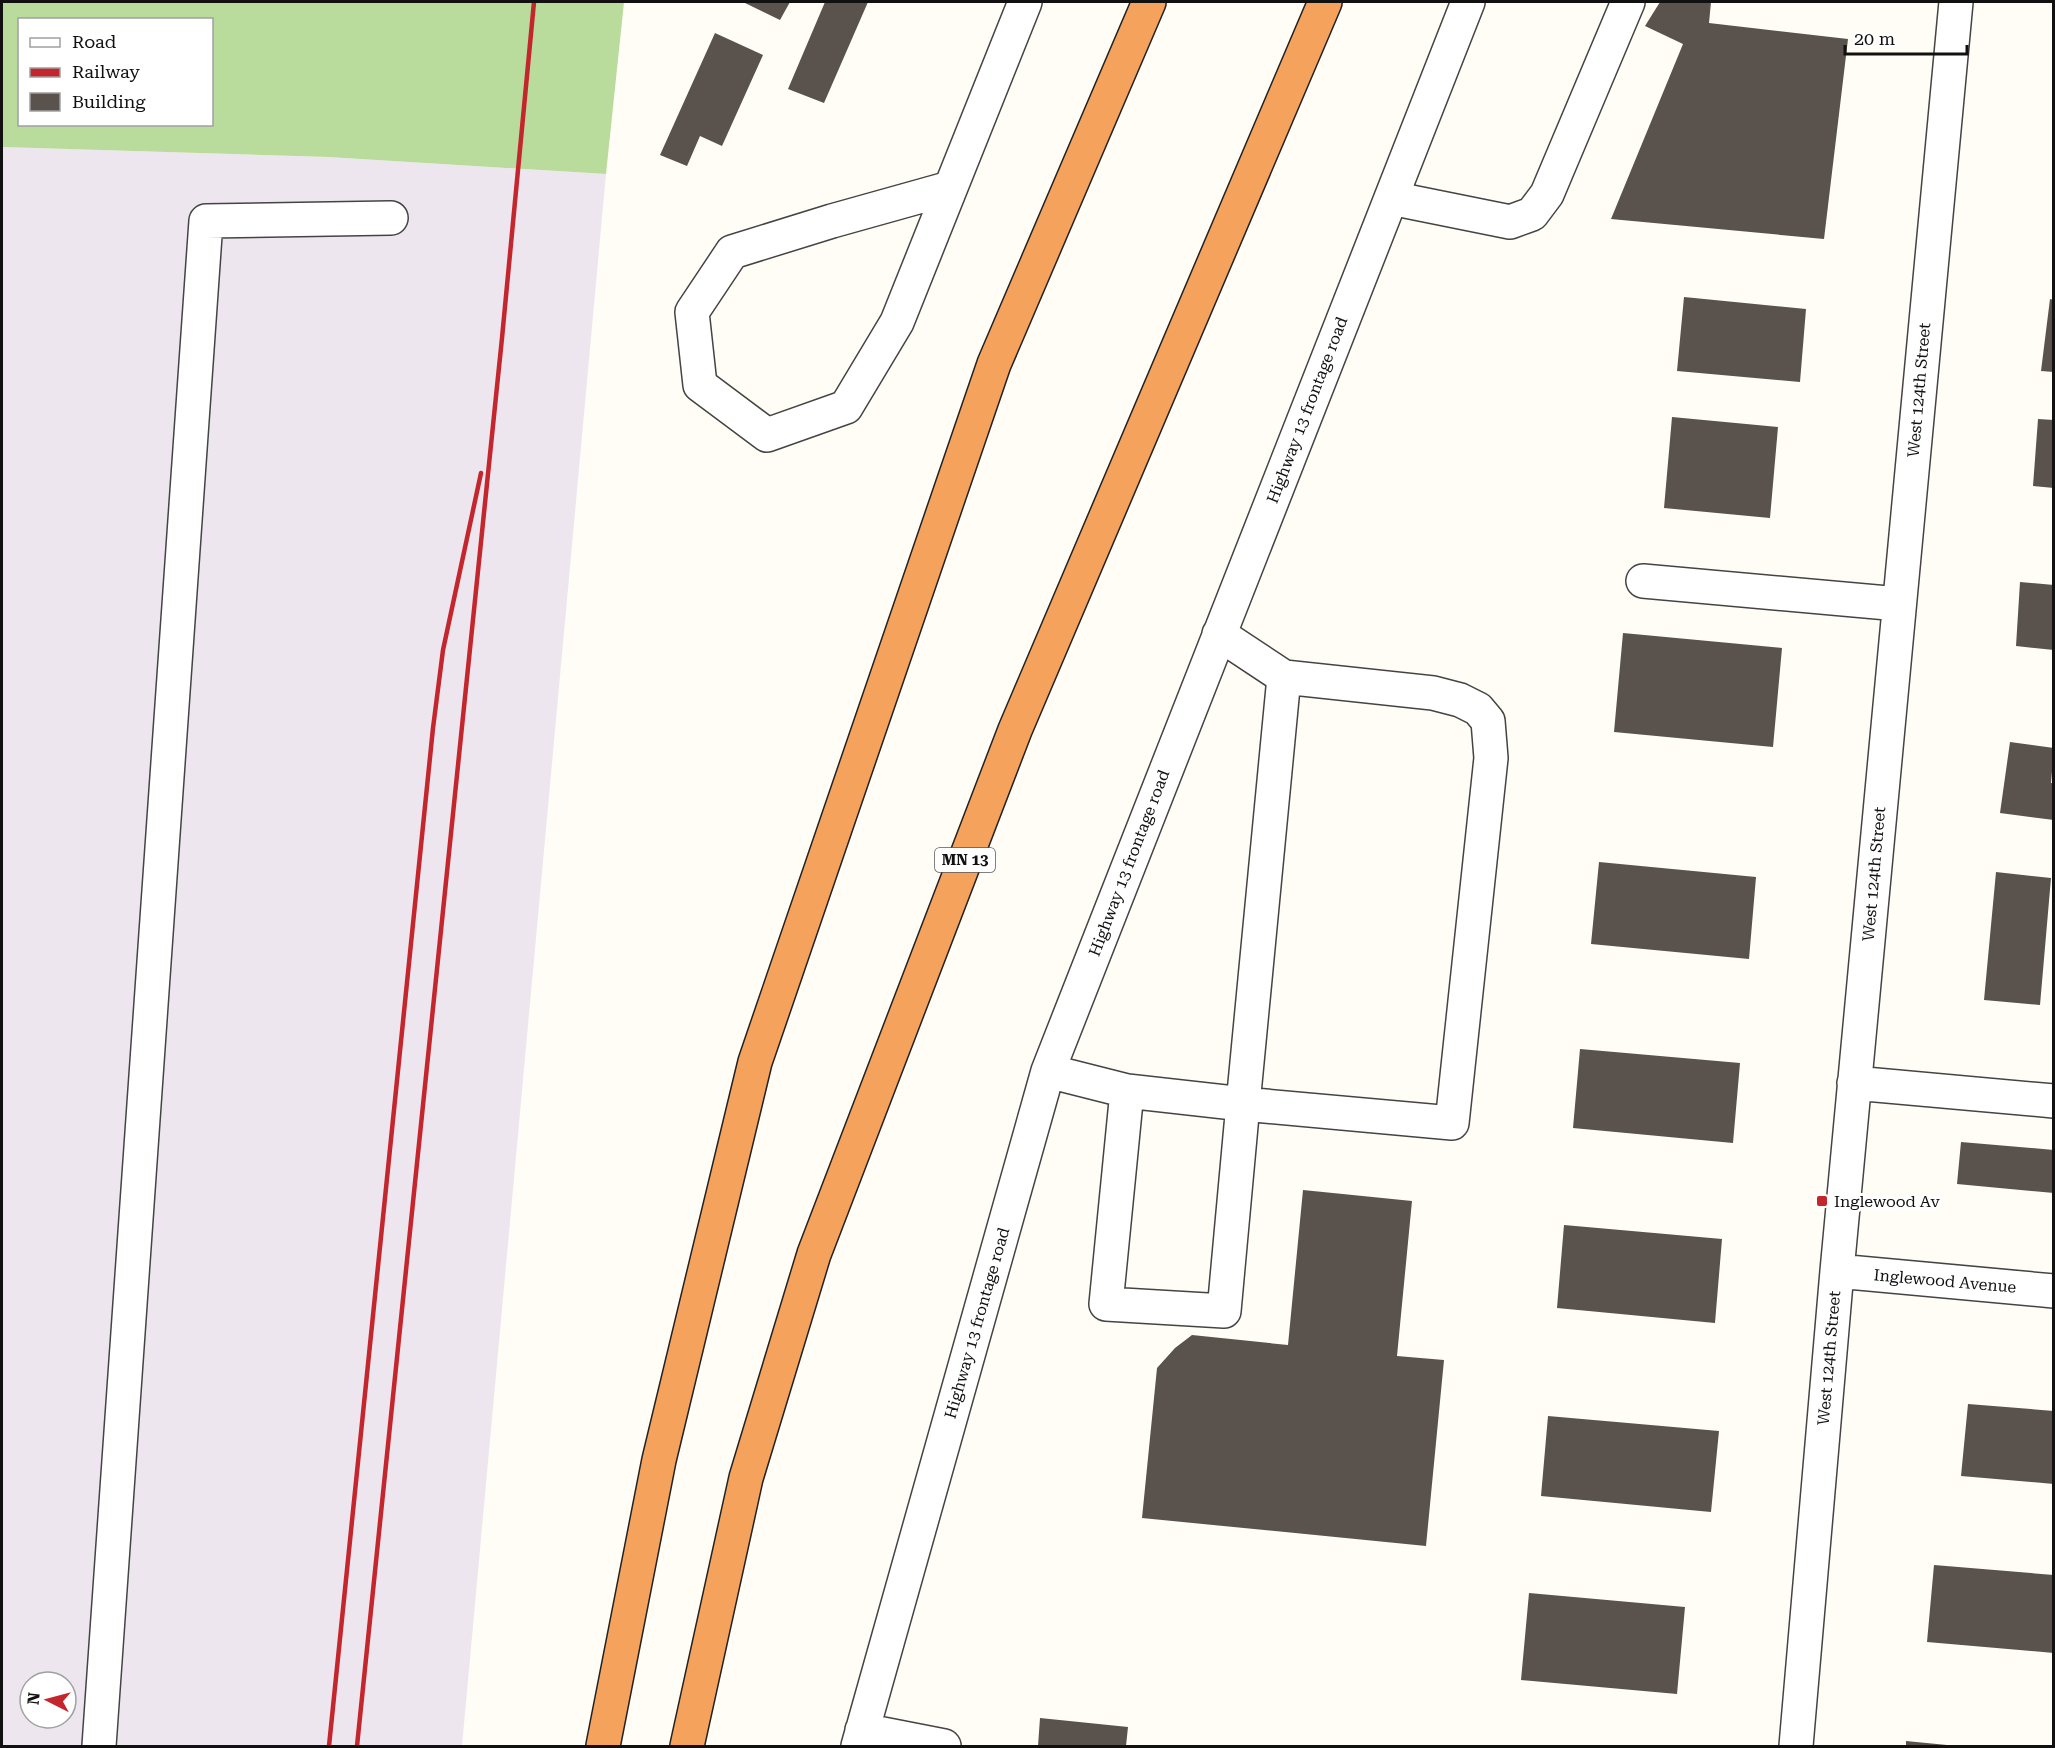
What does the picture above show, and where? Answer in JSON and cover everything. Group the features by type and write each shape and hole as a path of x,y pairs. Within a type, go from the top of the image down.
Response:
{"highway":[{"path":"603,1746 659,1460 755,1062 993,364 1149,2"},
{"name":"MN 13","path":"687,1746 746,1478 814,1254 1014,730 1325,2"}],"street":[{"path":"950,188 732,252 692,312 700,385 767,435 846,407 897,322 1025,2"},
{"name":"Highway 13 frontage road","path":"860,1738 1048,1071 1468,2"},
{"path":"1391,198 1510,222 1532,214 1547,194 1628,2"},
{"name":"West 124th Street","path":"1796,1746 1854,1083 1956,2"},
{"path":"99,1746 206,221 391,218"},
{"path":"1643,581 1899,604"},
{"path":"1048,1071 1127,1091 1452,1123 1491,758 1488,721 1478,709 1460,700 1433,693 1284,677 1219,634"},
{"path":"1127,1091 1106,1304 1224,1311 1284,677"},
{"path":"1854,1083 2054,1101"},
{"name":"Inglewood Avenue","path":"1837,1271 2054,1291"},
{"path":"860,1738 944,1746"}],"shaded area":[{"path":"2,147 328,157 606,174 462,1746 2,1746"}],"green space":[{"path":"2,2 624,2 606,174 328,157 2,147"}],"building":[{"path":"743,2 790,2 780,20"},
{"path":"825,2 868,2 824,103 788,89"},
{"path":"1660,2 1711,2 1709,23 1848,39 1824,239 1611,219 1683,44 1645,26"},
{"path":"715,33 763,55 722,146 700,136 687,166 660,155"},
{"path":"1684,297 1806,309 1800,382 1677,371"},
{"path":"2050,299 2054,300 2054,372 2041,371"},
{"path":"1672,417 1778,427 1770,518 1664,508"},
{"path":"2038,419 2054,420 2054,488 2033,486"},
{"path":"2020,582 2054,585 2054,650 2016,646"},
{"path":"1623,633 1782,648 1773,747 1614,732"},
{"path":"2010,742 2054,748 2051,783 2054,783 2054,820 2000,813"},
{"path":"1599,862 1756,877 1749,959 1591,944"},
{"path":"1996,872 2051,878 2040,1005 1984,1000"},
{"path":"1580,1049 1740,1063 1733,1143 1573,1128"},
{"path":"1961,1142 2054,1150 2054,1193 1957,1184"},
{"path":"1303,1190 1412,1201 1397,1356 1444,1360 1426,1546 1142,1518 1157,1368 1175,1348 1192,1335 1288,1345"},
{"path":"1564,1225 1722,1239 1715,1323 1557,1308"},
{"path":"1968,1404 2054,1411 2054,1484 1961,1476"},
{"path":"1548,1416 1719,1431 1711,1512 1541,1496"},
{"path":"1934,1565 2054,1575 2054,1653 1927,1642"},
{"path":"1529,1593 1685,1607 1677,1694 1521,1680"},
{"path":"1040,1718 1128,1727 1126,1746 1038,1746"},
{"path":"1906,1741 1947,1745 1947,1746 1906,1746"}],"railway":[{"path":"357,1746 502,338 534,2"},
{"path":"329,1746 433,728 443,650 481,473"}],"place":[{"name":"Inglewood Av","path":"1822,1201"}]}
